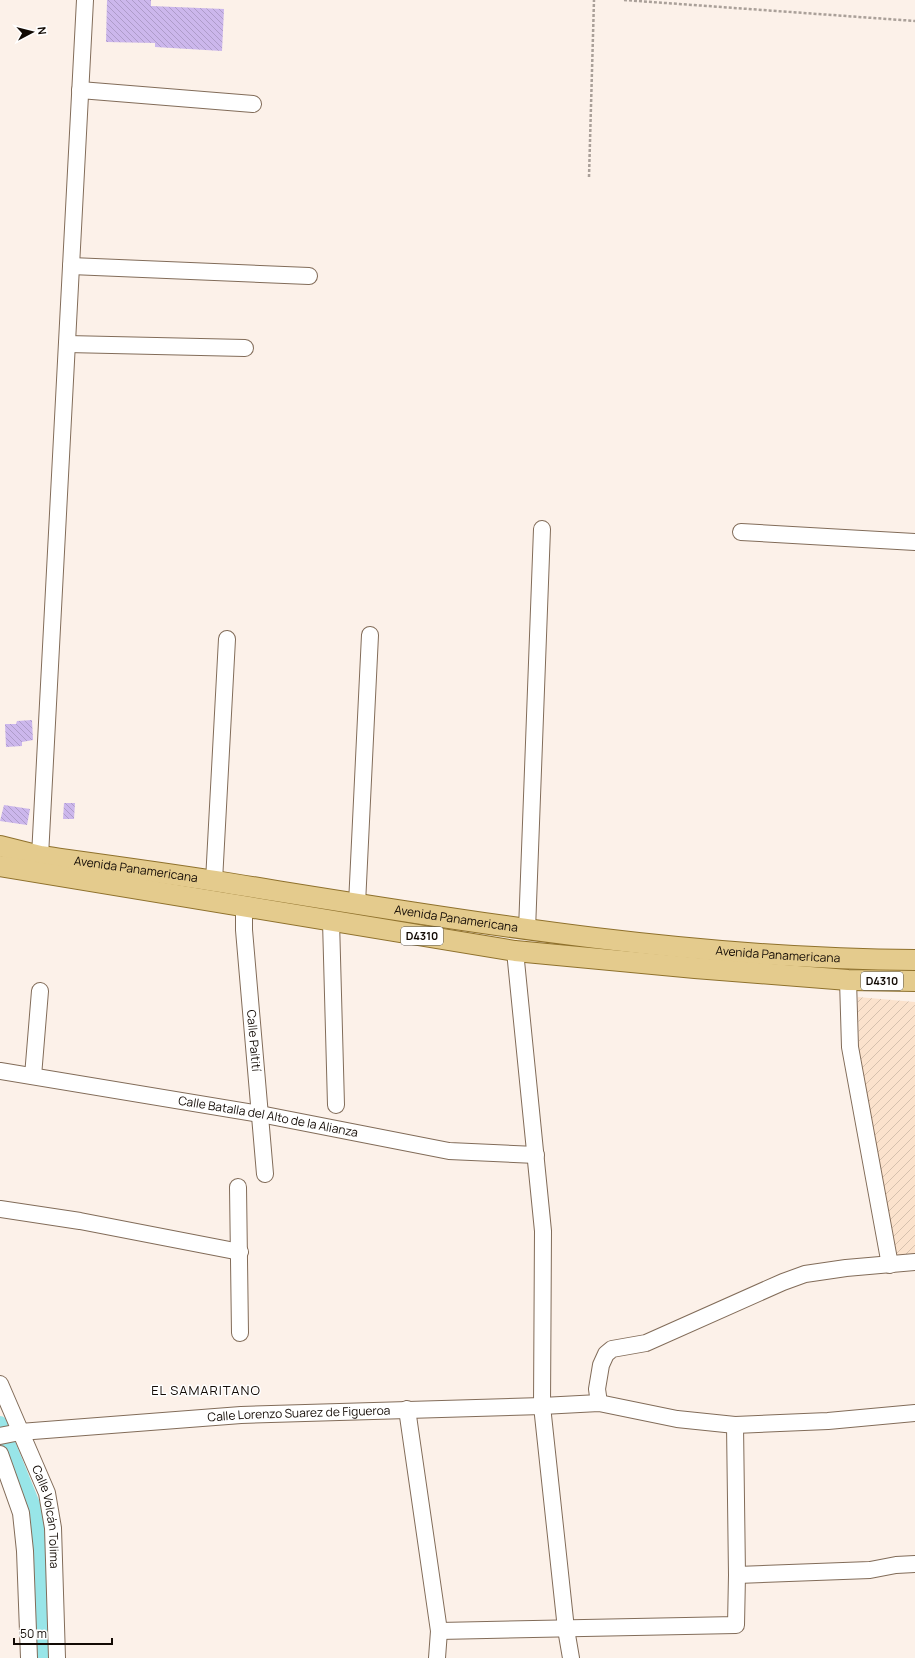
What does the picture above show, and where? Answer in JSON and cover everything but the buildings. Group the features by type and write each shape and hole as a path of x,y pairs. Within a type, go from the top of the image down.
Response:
{"main road":[{"name":"Avenida Panamericana","path":"0,846 40,856 214,881 527,930 690,949 849,960 915,960"},
{"name":"Avenida Panamericana","path":"0,866 514,951 694,968 848,980 915,981"}],"street":[{"path":"40,856 85,0"},
{"path":"80,90 253,104"},
{"path":"71,266 309,276"},
{"path":"67,344 245,348"},
{"path":"527,930 542,529"},
{"path":"741,532 915,542"},
{"path":"357,904 370,635"},
{"path":"214,881 227,639"},
{"name":"Calle Paitití","path":"244,907 244,930 265,1174"},
{"path":"331,921 336,1105"},
{"path":"514,951 543,1231 542,1406 566,1629 571,1658"},
{"path":"848,980 850,1047 890,1265"},
{"path":"33,1076 40,991"},
{"name":"Calle Batalla del Alto de la Alianza","path":"0,1071 260,1114 449,1151 536,1155"},
{"path":"238,1186 240,1333"},
{"path":"0,1209 80,1221 240,1252"},
{"path":"599,1403 597,1389 601,1364 606,1354 612,1349 646,1342 805,1274 846,1268 915,1262"},
{"name":"Calle Volcán Tolima","path":"0,1384 9,1434 47,1493 51,1509 53,1528 57,1658"},
{"name":"Calle Lorenzo Suarez de Figueroa","path":"9,1434 241,1415 599,1403 676,1419 734,1425 828,1420 915,1413"},
{"path":"406,1409 439,1631 437,1658"},
{"path":"439,1631 736,1625 737,1574 734,1425"},
{"name":"Calle Volcán Tolima","path":"0,1454 21,1512 26,1551 29,1658"},
{"path":"737,1574 870,1570 896,1565 915,1564"}],"path":[{"path":"588,177 594,0"},
{"path":"624,0 915,22"}],"shaded area":[{"path":"858,997 915,1002 915,1254 894,1257 859,1065"}],"waterway":[{"path":"0,1423 37,1514 44,1658"}],"district":[{"name":"EL SAMARITANO","path":"206,1390"}]}
